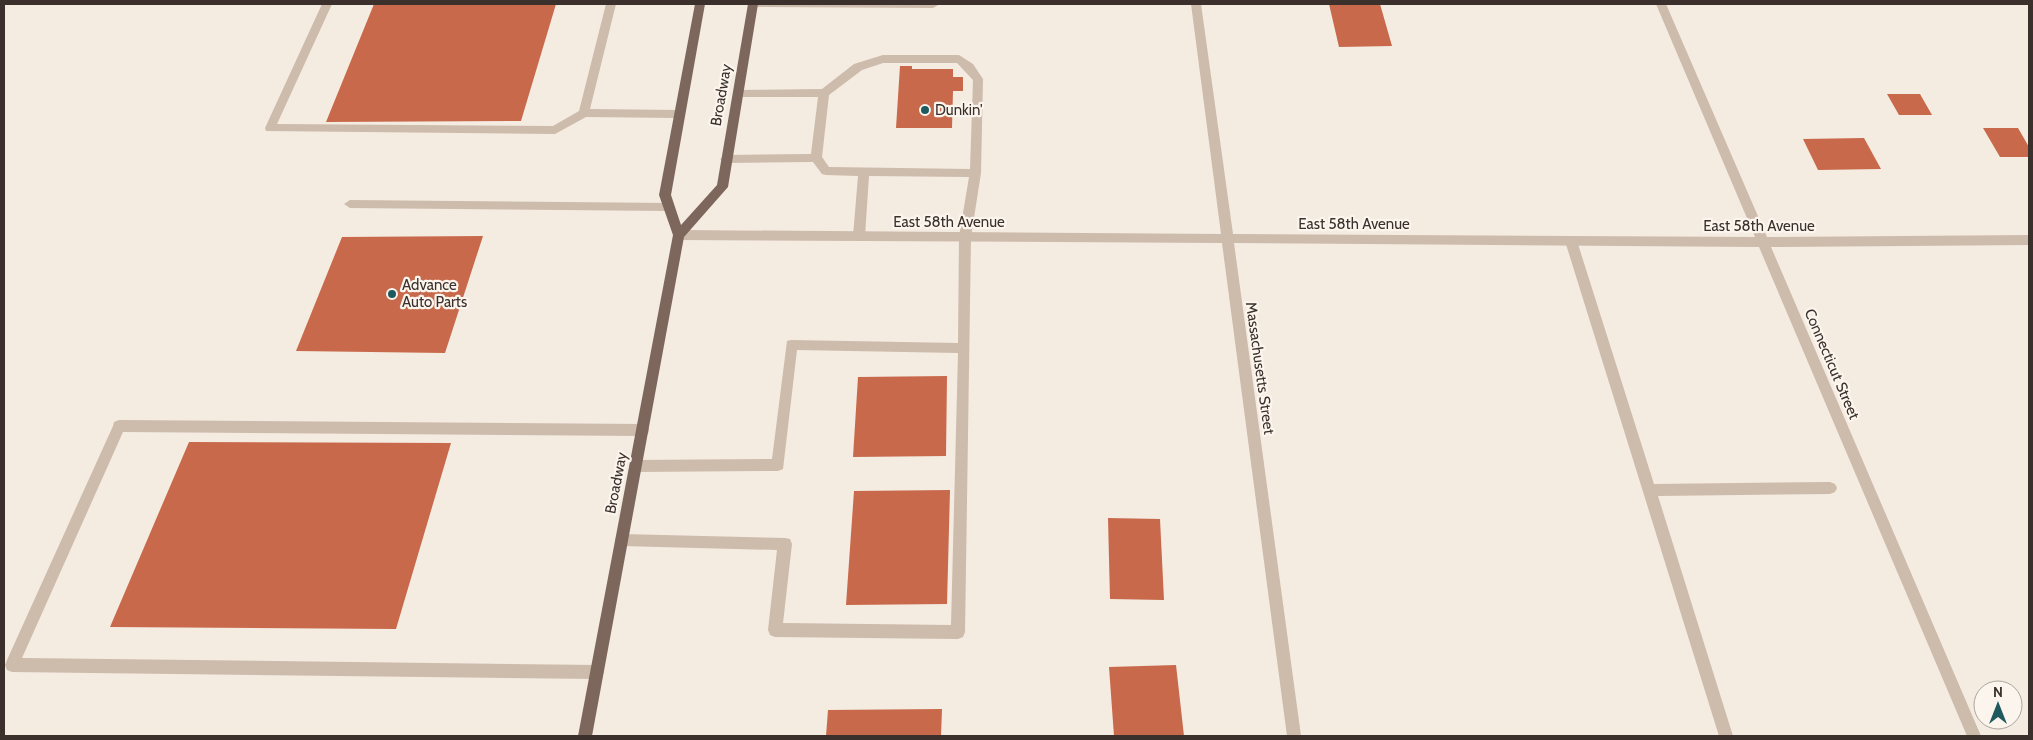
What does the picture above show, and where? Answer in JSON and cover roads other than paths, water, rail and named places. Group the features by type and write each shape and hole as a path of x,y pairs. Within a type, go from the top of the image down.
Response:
{"main road":[{"path":"679,235 665,195 678,114 700,4"},
{"name":"Broadway","path":"585,736 679,235 722,187 752,4"}],"street":[{"path":"327,4 270,128 555,130 584,113 678,114"},
{"path":"584,113 611,4"},
{"path":"752,4 933,6"},
{"name":"Massachusetts Street","path":"1196,4 1294,736"},
{"name":"Connecticut Street","path":"1661,4 1974,736"},
{"path":"622,540 785,544 775,630 958,632 965,237 975,173 978,79 969,67 959,59 884,59 858,67 824,92 738,92"},
{"path":"824,92 816,158 826,171 975,173"},
{"path":"726,159 816,158"},
{"path":"859,236 864,171"},
{"path":"350,204 669,208"},
{"name":"East 58th Avenue","path":"679,235 1762,242 2029,240"},
{"path":"1571,241 1726,736"},
{"path":"636,466 778,465 791,345 964,348"},
{"path":"597,672 12,664 119,426 643,430"},
{"path":"1649,490 1830,488"}],"place":[{"name":"Dunkin'","path":"925,110"},
{"name":"Advance Auto Parts","path":"392,294"}]}
